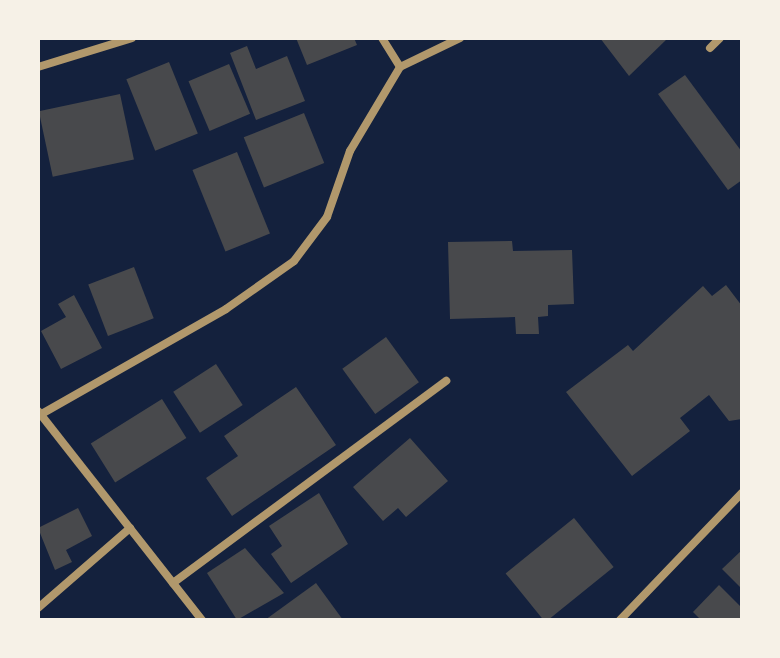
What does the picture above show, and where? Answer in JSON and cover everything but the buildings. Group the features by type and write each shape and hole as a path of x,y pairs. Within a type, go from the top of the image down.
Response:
{"street":[{"path":"38,67 132,38"},
{"path":"382,38 400,67"},
{"path":"202,620 38,414 226,309 294,261 327,217 350,151 400,67 460,38"},
{"path":"710,48 720,38"},
{"path":"173,583 446,381"},
{"path":"620,620 742,493"},
{"path":"38,608 130,528"}]}
